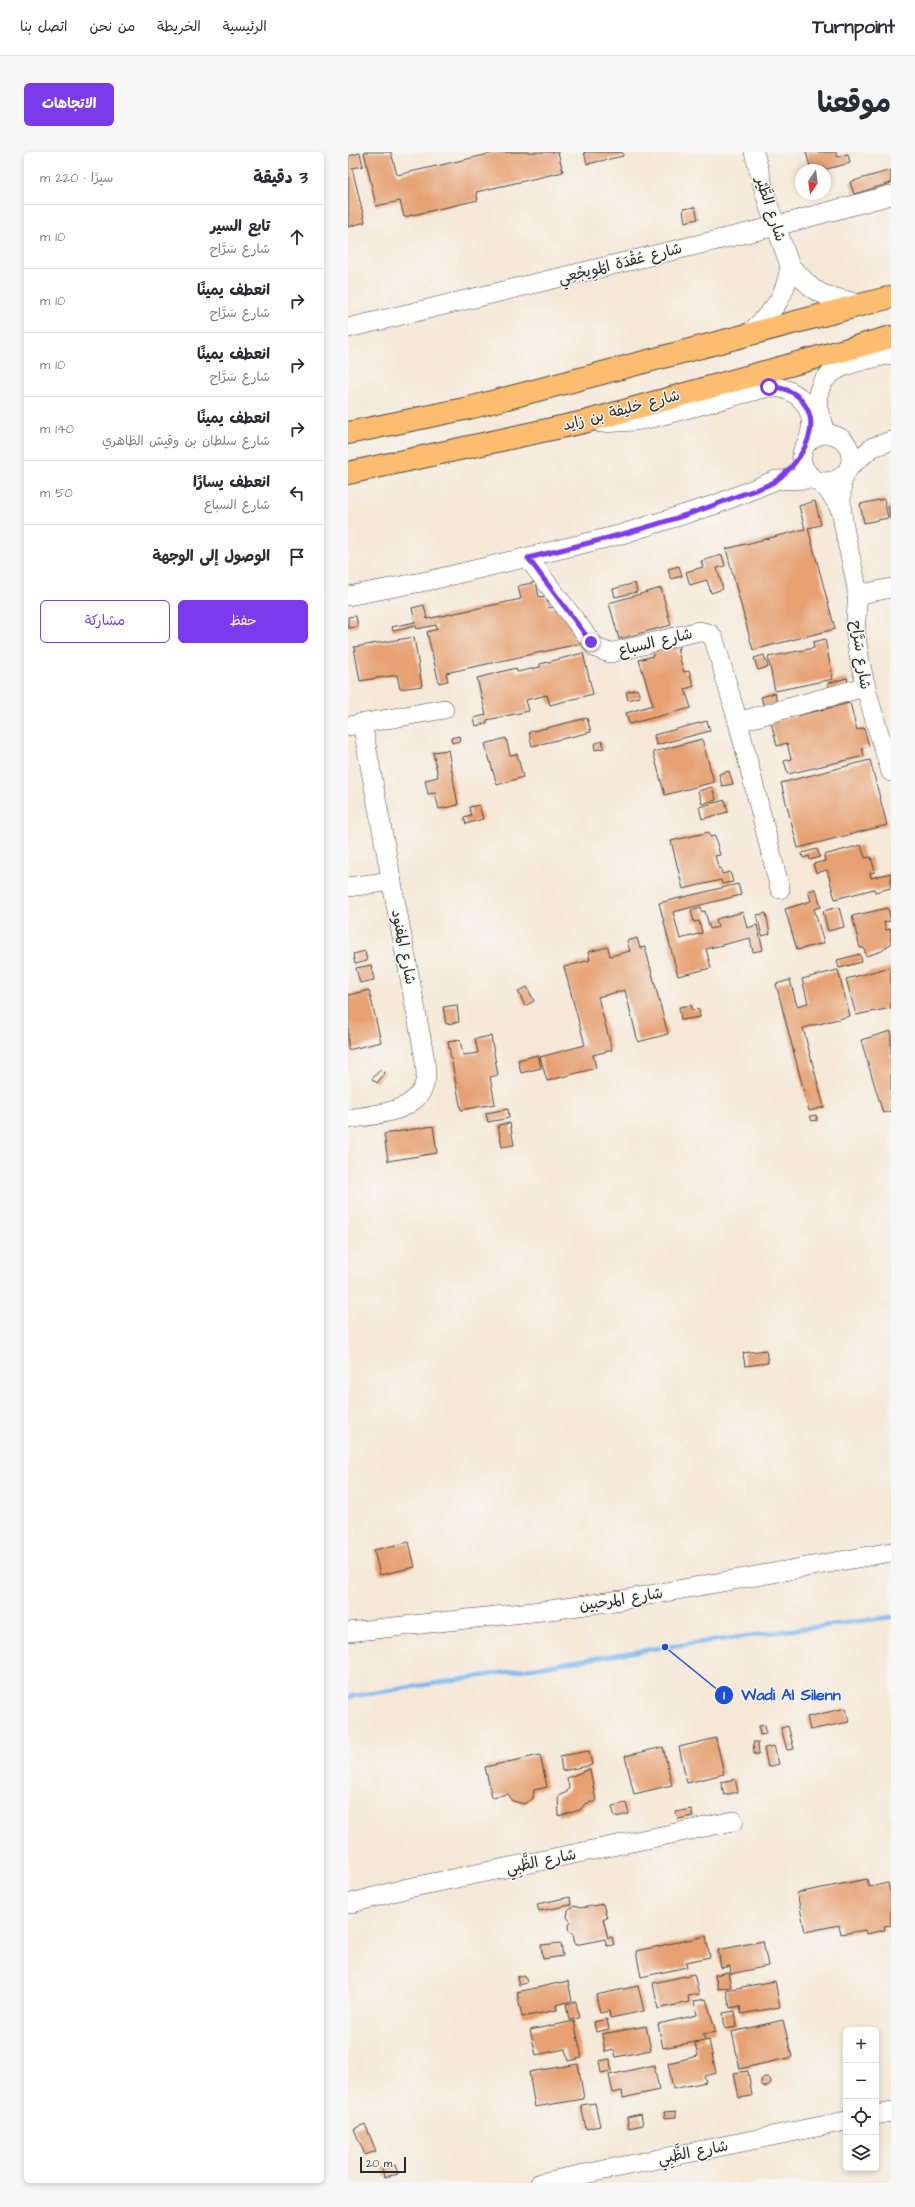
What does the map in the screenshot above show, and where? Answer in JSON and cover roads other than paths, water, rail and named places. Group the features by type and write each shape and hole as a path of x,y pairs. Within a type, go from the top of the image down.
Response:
{"highway":[{"path":"348,433 476,406 891,297"},
{"name":"شارع خليفة بن زايد","path":"348,473 584,422 891,337"}],"street":[{"name":"شارع الطَّيْر","path":"754,152 768,204 790,266 813,290 863,305"},
{"name":"شارع عُقْدَة المُوِيجْعِي","path":"348,328 776,226 891,195"},
{"name":"شارع الطَّيْر","path":"747,336 776,307 787,285 790,266"},
{"path":"846,471 850,453 839,438 822,421 818,412 818,392 822,383 836,369 891,354"},
{"path":"584,422 635,421 769,387 780,387 799,396 810,414 811,429 802,463 804,470 816,480"},
{"path":"348,596 432,580 528,558 659,524 717,504 776,480 791,466 805,447 819,435 862,444 886,442"},
{"path":"776,480 816,480 832,482 846,471 864,453 886,442"},
{"name":"شارع سَرَّاح","path":"846,471 840,494 841,511 857,595 854,619 864,687 891,772"},
{"name":"شارع سَرَّاح","path":"816,480 832,495 841,511"},
{"name":"شارع السباع","path":"528,558 596,648 602,652 610,653 699,631 710,634 716,644 738,722 780,889"},
{"path":"857,595 891,588"},
{"path":"738,722 864,687"},
{"name":"شارع المفنود","path":"348,1119 405,1107 420,1094 426,1075 421,1038 392,881 355,725 444,709"},
{"path":"348,886 392,881"},
{"name":"شارع المرحبين","path":"348,1632 550,1610 621,1600 891,1552"},
{"name":"شارع الظَّبِي","path":"348,1904 408,1888 734,1821"},
{"path":"879,2114 891,2112"},
{"name":"شارع الظَّبِي","path":"540,2183 843,2122"}],"waterway":[{"path":"348,1697 665,1647 891,1617"}],"place":[{"name":"Wadi Al Silenn","path":"665,1647"}]}
